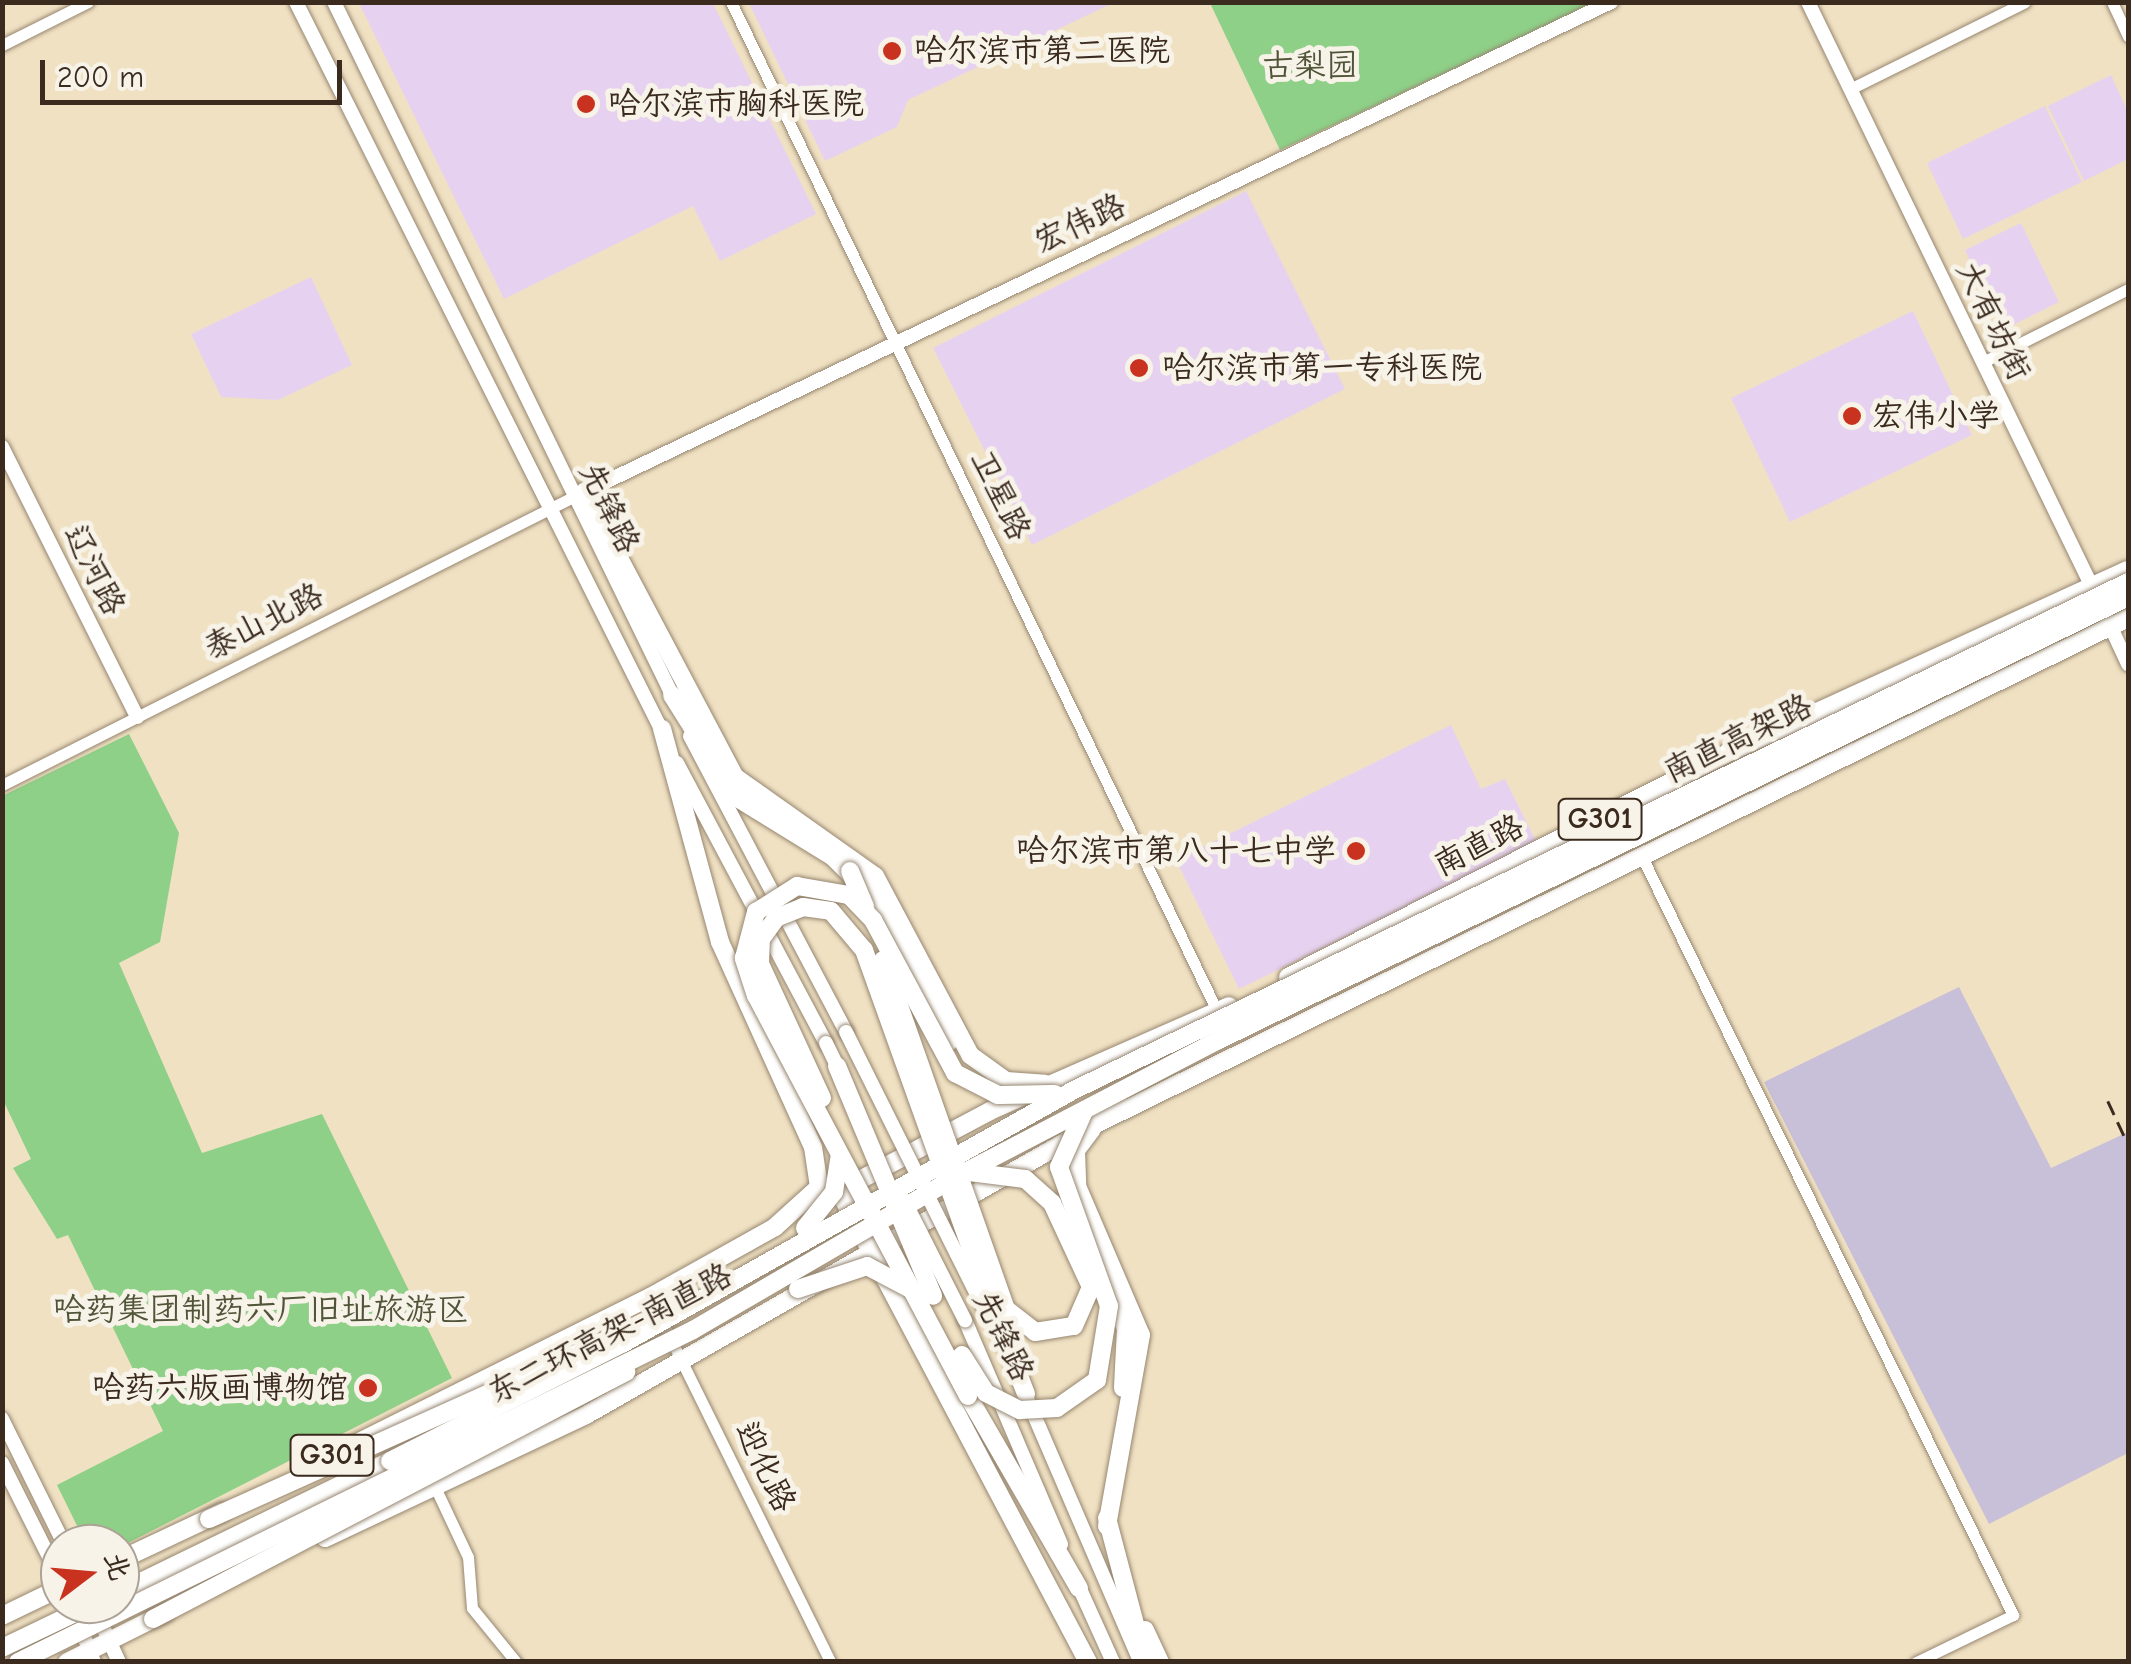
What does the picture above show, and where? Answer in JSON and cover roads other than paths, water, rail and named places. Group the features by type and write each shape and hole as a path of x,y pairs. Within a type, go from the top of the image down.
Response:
{"highway":[{"path":"579,494 735,778 875,876 985,1070 1022,1084 1075,1084"},
{"name":"南直路","path":"1075,1084 1216,1026 1732,751 2128,570"},
{"name":"南直高架路","path":"1216,1026 2128,582"},
{"name":"南直高架路","path":"1216,1026 2128,597"},
{"name":"G301","path":"804,1289 1091,1117 1599,882 1642,857 2120,622"},
{"path":"672,695 736,797 850,870 985,1090"},
{"path":"662,729 720,942 814,1146 818,1187 840,1191 990,1111 1075,1084"},
{"path":"1135,1061 1717,768 1732,751"},
{"path":"850,870 1000,1296 1024,1328 1074,1326 1091,1287 1052,1203 1025,1179 964,1172"},
{"path":"1150,1080 1568,888 1599,882"},
{"path":"1075,1084 1015,1098 985,1090 944,1058 873,920 848,895 797,886 756,912 744,958 756,996 924,1301 968,1396 1078,1588"},
{"path":"784,1247 834,1192 840,1144 759,950 776,918 815,907 851,927 864,950 986,1303 1026,1394"},
{"name":"东二环高架-南直路","path":"140,1582 679,1312 784,1247 1075,1084 1216,1026"},
{"name":"东二环高架-南直路","path":"18,1662 694,1330 964,1172 1091,1117 1150,1080 1216,1026"},
{"path":"837,1066 876,1173 986,1393 1044,1411 1083,1394 1108,1351 1104,1276"},
{"path":"1091,1117 1061,1154 1060,1179 1104,1276 1128,1349 1110,1454 1107,1526 1111,1560 1143,1662"},
{"path":"1091,1117 1073,1168 1141,1335 1107,1526"},
{"name":"G301","path":"140,1551 650,1297 775,1227 818,1187"},
{"path":"840,1191 904,1302 1088,1662"},
{"path":"688,1357 804,1289 867,1266 924,1301"},
{"path":"804,1289 873,1275 904,1302"},
{"path":"210,1518 549,1361 679,1312"},
{"path":"153,1618 570,1408 694,1330"},
{"name":"G301","path":"67,1662 92,1656 153,1618 435,1487 688,1357"},
{"path":"1111,1560 1160,1662"},
{"path":"2,1616 40,1598"},
{"path":"2,1648 52,1624"}],"main road":[{"name":"先锋路","path":"296,2 965,1320 1113,1662"},
{"name":"先锋路","path":"334,2 579,494 672,695 986,1303"},
{"name":"宏伟路","path":"579,494 1611,2"},
{"name":"大有坊街","path":"1808,2 2093,588 2120,622 2128,664"},
{"name":"辽河路","path":"2,448 133,719"},
{"name":"辽河路","path":"2,463 133,719"},
{"name":"先锋路","path":"1026,1394 1143,1662"},
{"path":"2,1418 54,1524"},
{"path":"2,1464 40,1539"},
{"path":"79,1624 92,1656"},
{"path":"101,1624 119,1662"}],"street":[{"path":"2,45 88,2"},
{"name":"卫星路","path":"731,2 896,341 1216,1026"},
{"path":"1850,89 2025,2"},
{"path":"2112,2 2128,37"},
{"path":"1983,362 2128,289"},
{"name":"泰山北路","path":"2,785 579,494"},
{"path":"1642,857 2013,1615 1916,1662"},
{"path":"1075,1084 1091,1117"},
{"name":"迎化路","path":"650,1297 688,1357 830,1662"},
{"path":"435,1487 468,1556 472,1608 516,1662"}],"railway":[{"path":"2108,1101 2128,1144"}],"place":[{"name":"哈尔滨市第二医院","path":"892,51"},
{"name":"哈尔滨市胸科医院","path":"586,104"},
{"name":"哈尔滨市第一专科医院","path":"1139,368"},
{"name":"宏伟小学","path":"1852,416"},
{"name":"哈尔滨市第八十七中学","path":"1356,851"},
{"name":"哈药六版画博物馆","path":"368,1388"}],"park label":[{"name":"古梨园","path":"1310,66"},
{"name":"哈药集团制药六厂旧址旅游区","path":"261,1310"}]}
